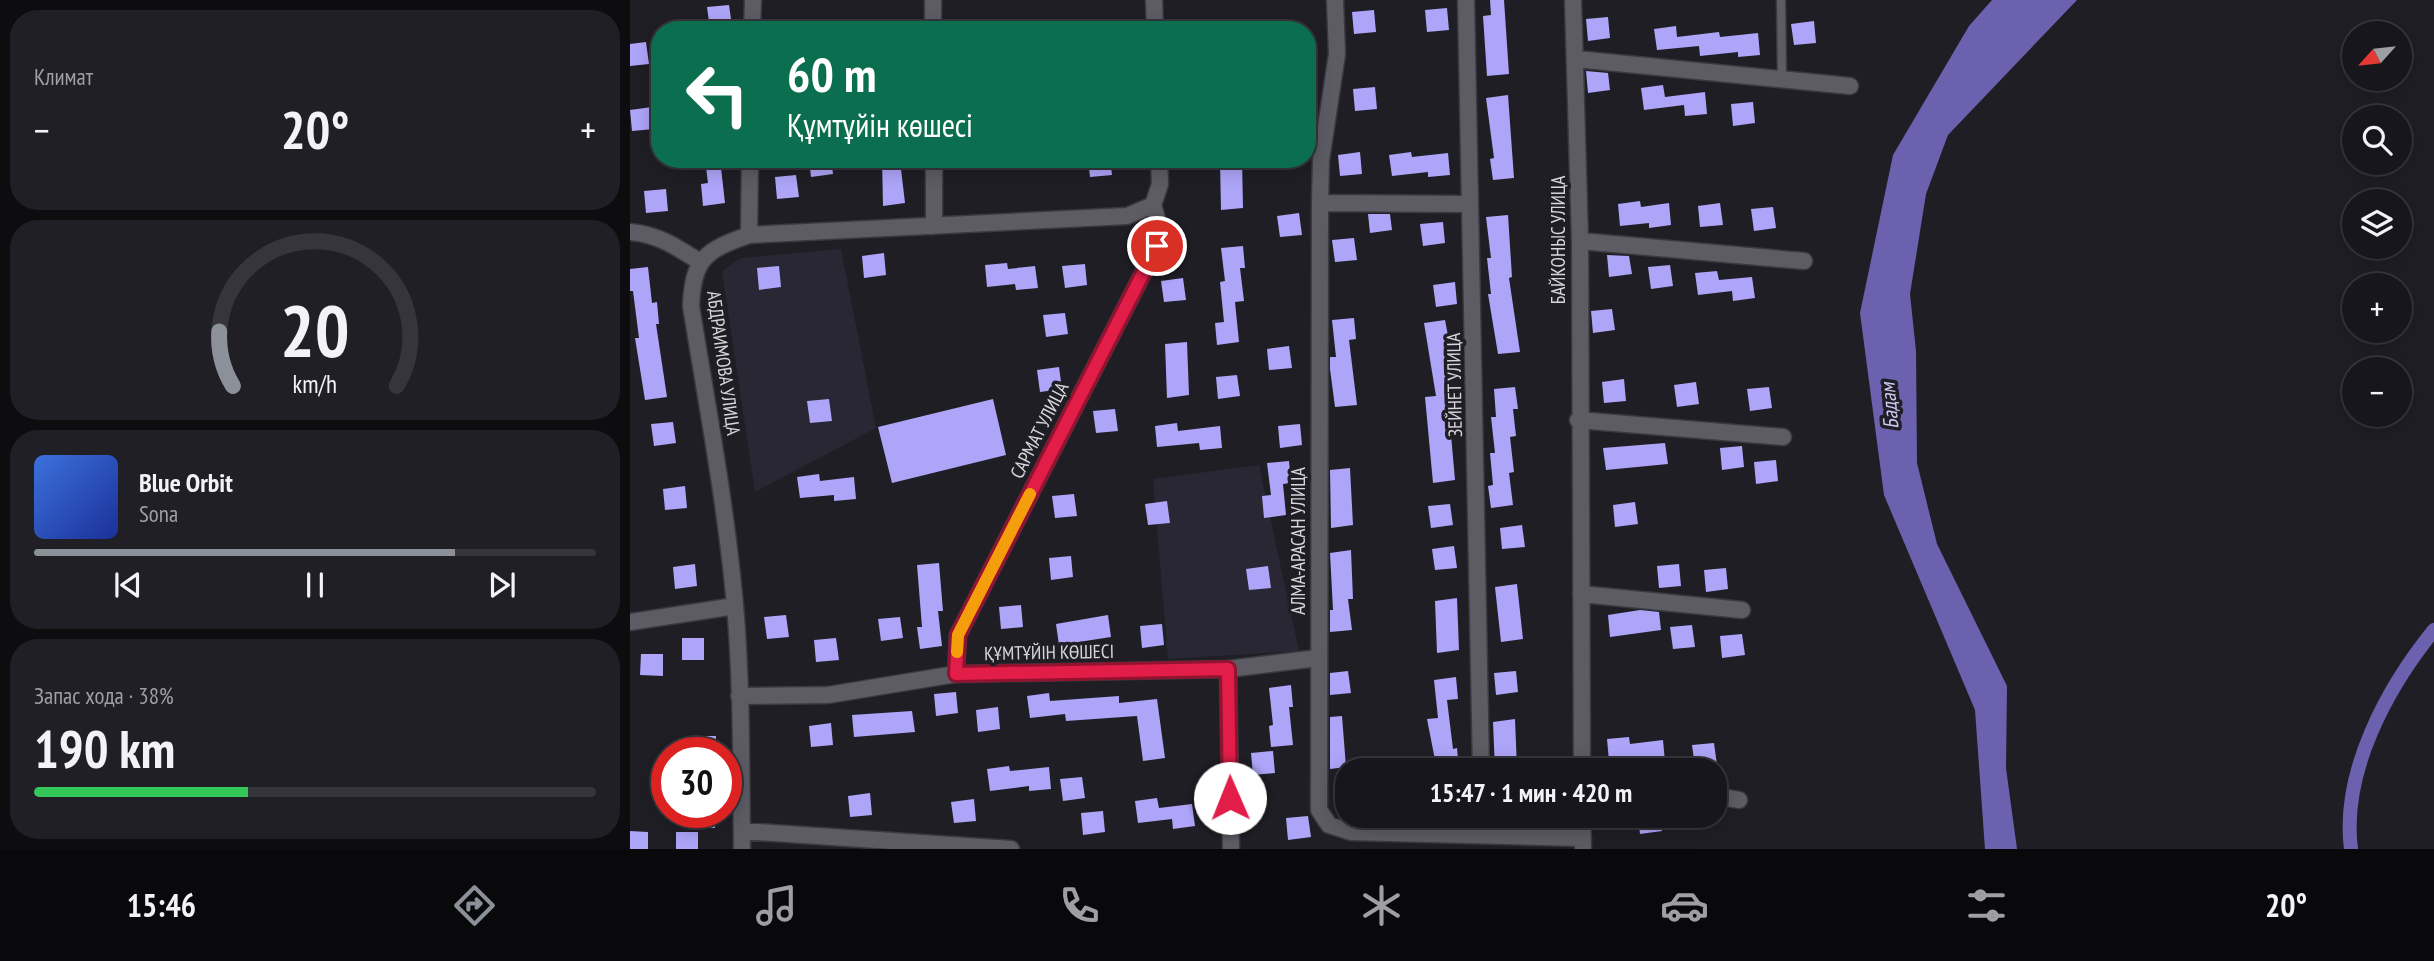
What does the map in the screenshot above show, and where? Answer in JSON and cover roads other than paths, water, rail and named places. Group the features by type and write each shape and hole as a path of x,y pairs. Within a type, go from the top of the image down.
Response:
{"street":[{"path":"752,21 753,0"},
{"path":"933,0 933,21"},
{"path":"1154,0 1155,21"},
{"name":"АЛМА-АРАСАН УЛИЦА","path":"1335,0 1337,54 1321,160 1320,203 1319,810 1329,825 1352,831 1482,835 1583,843"},
{"name":"ЗЕЙНЕТ УЛИЦА","path":"1466,0 1481,758"},
{"name":"БАЙКОНЫС УЛИЦА","path":"1573,0 1580,241 1578,420 1582,758"},
{"path":"1576,59 1850,86"},
{"path":"749,235 750,168"},
{"path":"934,168 934,226"},
{"name":"САРМАТ УЛИЦА","path":"956,674 958,635 1157,246 1159,226 1153,205 1160,184 1159,168"},
{"path":"1320,203 1470,204"},
{"path":"630,232 645,233 671,243 699,262 716,246 749,235 1128,216 1153,205"},
{"path":"1580,241 1804,261"},
{"name":"АБДРАИМОВА УЛИЦА","path":"699,262 692,282 691,306 722,493 735,606 742,849"},
{"path":"1578,420 1783,437"},
{"path":"1581,594 1742,610"},
{"path":"630,622 735,606"},
{"name":"ҚҰМТҰЙIН КӨШЕСІ","path":"739,696 828,695 956,674 1228,669 1318,658"},
{"path":"1228,669 1231,849"},
{"path":"1727,798 1739,800"},
{"path":"1482,828 1482,835"},
{"path":"742,831 1011,849"}],"lane":[{"path":"1781,0 1782,79"}],"water":[{"name":"Бадам","path":"1992,0 2077,0 1948,135 1926,194 1910,294 1916,351 1917,463 1937,544 2007,686 2006,768 2017,849 1985,849 1975,710 1884,495 1860,313 1893,155 1969,26"}],"waterway":[{"path":"2351,849 2353,790 2360,761 2384,704 2434,630"}]}
